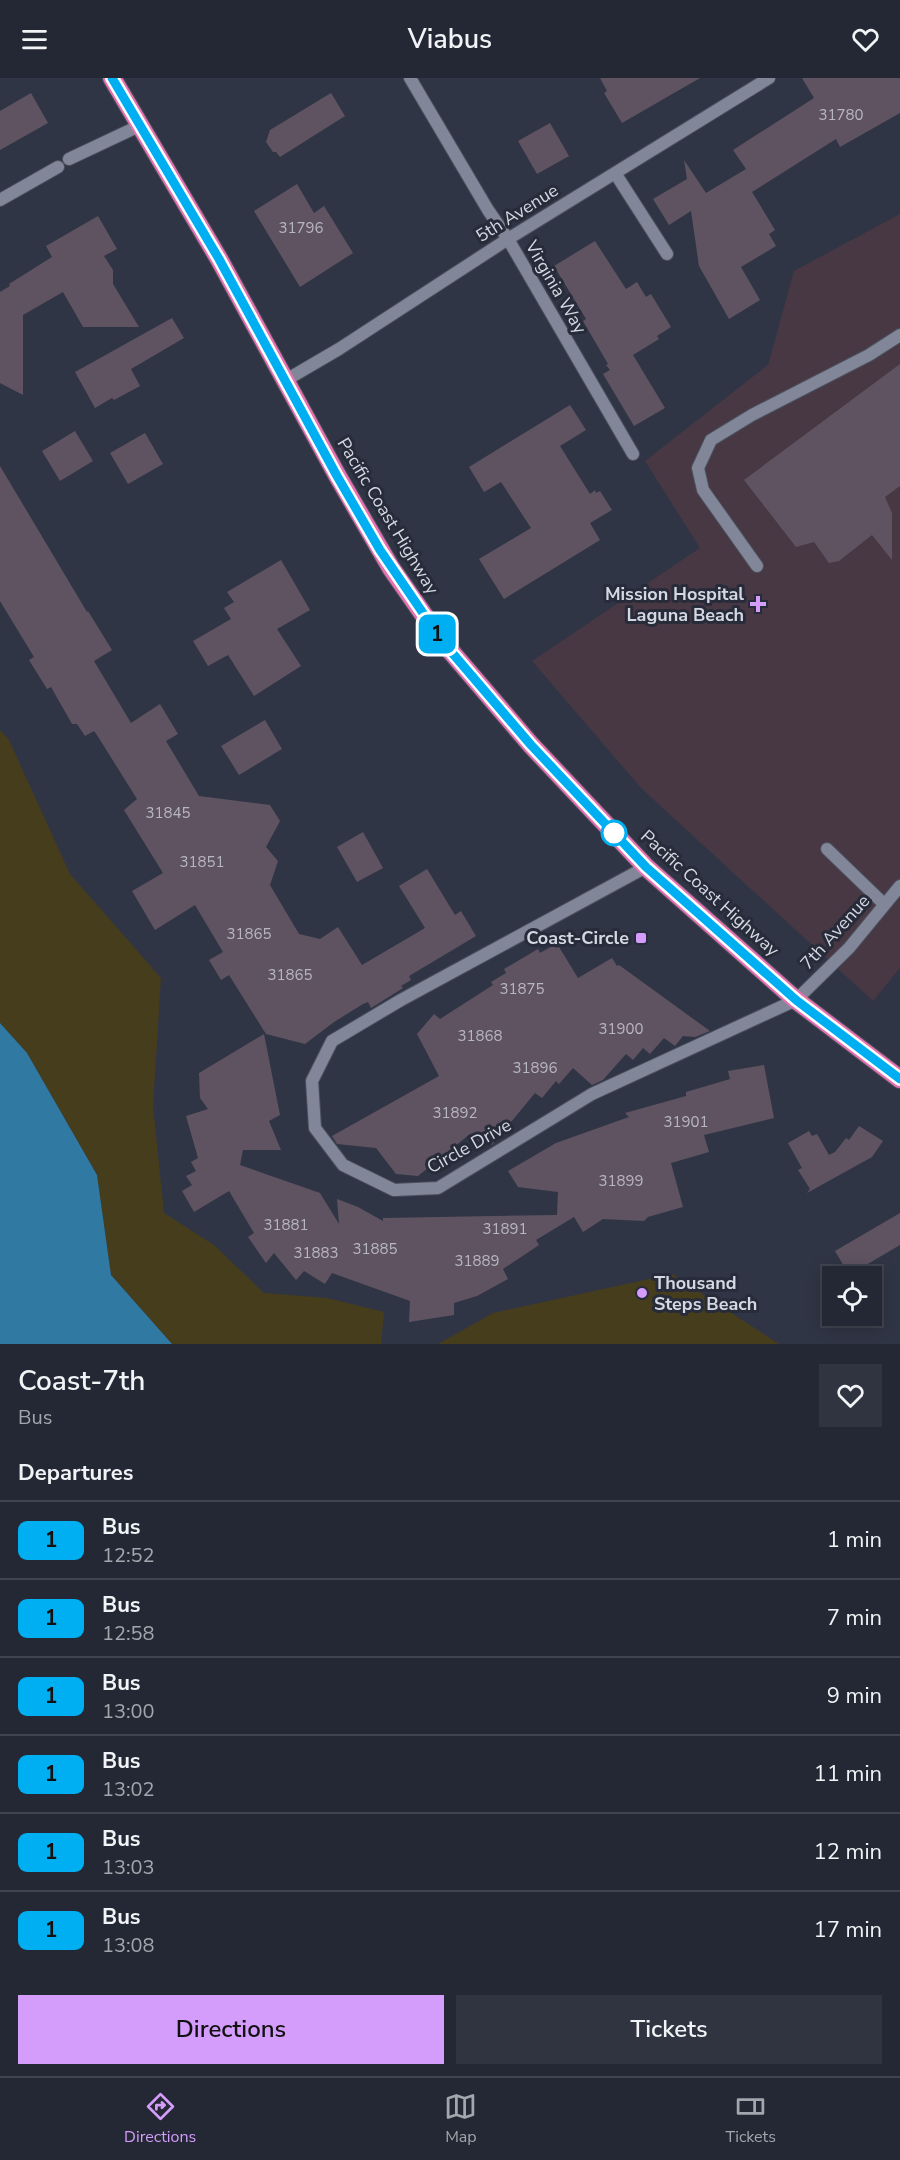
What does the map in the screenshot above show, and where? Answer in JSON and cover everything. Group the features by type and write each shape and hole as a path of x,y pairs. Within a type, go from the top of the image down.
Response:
{"highway":[{"name":"Pacific Coast Highway","path":"112,78 219,259 337,476 391,568 442,641 531,745 646,867 796,1000 900,1079"}],"street":[{"name":"Virginia Way","path":"410,78 488,210 508,239 633,454"},
{"name":"5th Avenue","path":"286,381 508,239 769,78"},
{"path":"69,159 139,126"},
{"path":"0,200 58,168"},
{"path":"615,173 667,254"},
{"path":"757,566 703,490 698,468 711,440 752,415 869,355 900,335"},
{"path":"828,849 884,904"},
{"name":"Circle Drive","path":"646,867 411,995 332,1041 312,1081 315,1128 343,1165 394,1190 438,1188 592,1094 796,1000"},
{"name":"7th Avenue","path":"796,1000 849,948 900,886"}],"shaded area":[{"name":"Mission Hospital Laguna Beach","path":"900,214 900,968 873,1001 641,788 532,661 700,548 645,461 768,365 794,271"}],"sand":[{"path":"0,730 9,740 70,874 161,978 153,1106 164,1213 214,1245 264,1293 327,1298 384,1312 381,1344 172,1344 111,1275 97,1175 27,1053 0,1023"},
{"name":"Thousand Steps Beach","path":"672,1274 779,1344 438,1344 493,1313"}],"water":[{"path":"0,1023 27,1053 97,1175 111,1275 172,1344 0,1344"}],"building":[{"path":"600,78 700,78 622,123 604,93 607,91"},
{"path":"802,78 900,78 900,113 840,147 836,139 752,192 775,230 769,234 776,246 741,267 760,300 729,319 699,266 691,211 669,225 653,199 687,179 684,160 706,193 746,169 733,150 814,98"},
{"path":"31,93 48,123 0,150 0,111"},
{"path":"331,93 345,116 280,157 273,152 266,142 270,130"},
{"path":"550,123 569,156 537,174 518,141"},
{"path":"297,184 314,213 324,206 353,253 300,287 254,211"},
{"path":"98,216 117,249 104,256 113,270 113,284 139,327 83,327 63,292 23,315 23,395 0,383 0,292 52,257 46,246"},
{"path":"595,241 626,289 637,282 646,297 651,294 671,327 657,336 659,339 633,355 665,408 634,426 603,374 610,370 583,321 586,319 554,266"},
{"path":"172,318 184,338 131,369 140,386 95,408 75,372"},
{"path":"900,364 900,486 885,497 892,513 892,560 872,535 839,561 829,563 814,542 796,547 744,480"},
{"path":"570,405 586,430 560,446 590,494 595,490 596,493 600,491 612,510 590,523 600,540 504,599 479,559 531,528 501,482 484,492 469,467"},
{"path":"75,431 93,461 60,481 42,451"},
{"path":"145,433 163,464 128,484 110,453"},
{"path":"0,466 112,650 94,661 131,723 160,704 178,734 166,741 199,796 270,805 280,821 266,847 278,861 270,885 299,934 320,939 338,927 362,965 425,928 399,886 427,869 455,915 461,911 476,936 409,976 411,980 401,986 403,988 371,1008 368,1002 363,1004 305,1044 266,1034 229,975 221,980 209,960 223,952 195,905 155,930 132,891 163,873 124,810 137,799 94,731 85,736 77,724 72,724 51,687 47,689 29,660 34,657 0,601"},
{"path":"281,560 310,610 277,629 301,666 254,696 228,655 208,666 193,641 231,619 224,608 234,602 227,592"},
{"path":"265,720 282,749 239,775 221,746"},
{"path":"363,832 383,868 357,882 337,847"},
{"path":"554,945 556,948 559,947 578,978 612,958 617,966 619,965 710,1031 695,1037 683,1036 675,1046 664,1038 650,1054 643,1048 633,1060 626,1054 603,1080 592,1085 573,1068 559,1084 556,1081 542,1098 535,1093 492,1145 489,1141 485,1144 483,1141 481,1143 470,1134 418,1176 396,1174 376,1148 337,1144 332,1136 439,1076 417,1034 434,1014 440,1019 493,985 491,982 506,973 504,969 538,949 540,953"},
{"path":"264,1034 280,1115 269,1121 281,1150 243,1150 240,1165 320,1193 339,1224 337,1199 358,1207 383,1221 383,1218 557,1215 558,1192 518,1187 508,1171 556,1143 629,1117 625,1113 686,1096 686,1092 730,1079 728,1071 764,1065 774,1118 704,1135 709,1152 671,1163 683,1207 648,1217 644,1221 603,1219 583,1232 574,1217 536,1240 539,1245 503,1269 508,1279 477,1296 454,1303 454,1315 409,1322 410,1301 332,1273 325,1284 304,1271 296,1280 274,1253 266,1263 248,1237 254,1233 229,1191 194,1212 182,1191 192,1185 186,1176 196,1171 191,1162 198,1158 186,1116 208,1109 200,1098 199,1073"},
{"path":"859,1126 883,1141 872,1157 807,1193 810,1189 798,1170 802,1168 788,1143 809,1131 812,1136 817,1134 829,1155 835,1152 846,1138 849,1140"},
{"path":"900,1213 900,1245 864,1266 844,1266 835,1251"}],"bus line":[{"name":"1","path":"112,78 219,259 337,476 380,550 442,641 531,745 646,867 796,1000 900,1079"}],"place":[{"name":"Mission Hospital Laguna Beach","path":"758,604"},
{"name":"Coast-Circle","path":"641,938"},
{"name":"Thousand Steps Beach","path":"642,1293"}]}
